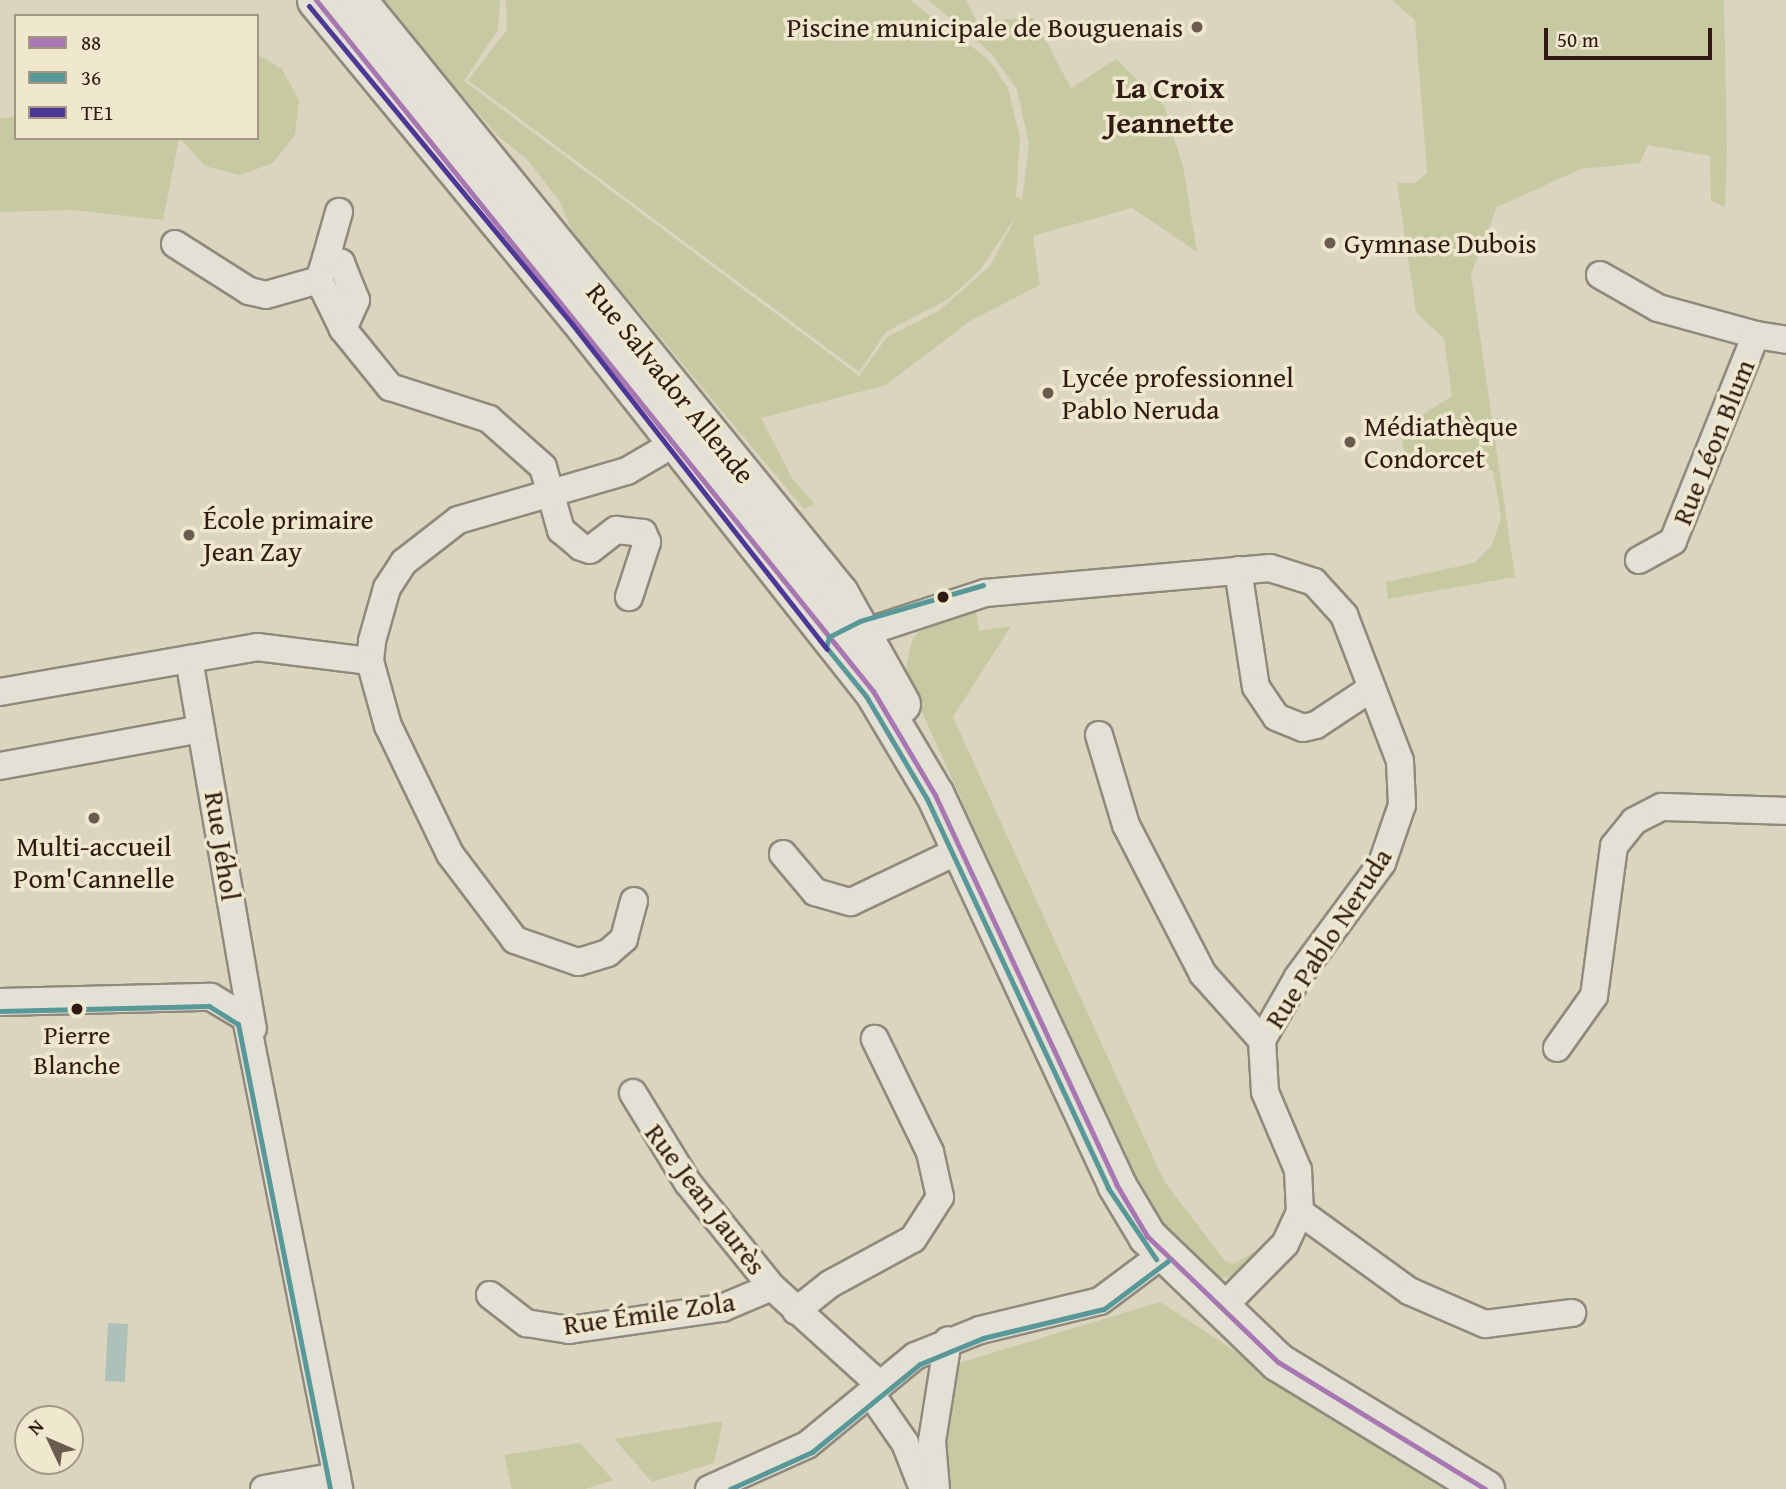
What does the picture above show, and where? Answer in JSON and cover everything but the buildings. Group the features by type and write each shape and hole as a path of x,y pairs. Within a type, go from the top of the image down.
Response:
{"street":[{"name":"Rue Salvador Allende","path":"316,0 691,433"},
{"name":"Rue Salvador Allende","path":"357,0 849,637 873,691 935,795 962,849 1116,1184 1163,1254 1219,1311 1278,1362 1485,1489"},
{"path":"339,212 322,269 343,329 390,387 489,419 543,467 561,530 581,547 590,550 616,530 643,533 647,542 629,597"},
{"path":"176,244 248,291 266,295 322,269"},
{"path":"1600,275 1658,308 1756,335"},
{"name":"Rue Léon Blum","path":"1639,560 1673,541 1756,335 1786,340"},
{"path":"634,901 624,939 608,953 578,962 515,940 450,854 388,726 370,662 387,588 426,541 458,520 627,471 691,433"},
{"path":"1238,570 1256,687 1276,717 1303,728 1316,725 1372,688"},
{"name":"Rue Pablo Neruda","path":"849,637 985,593 1238,570 1292,570 1330,595 1350,626 1400,761 1397,830 1382,863 1298,977 1262,1040 1265,1093 1298,1170 1300,1212 1285,1244 1219,1311"},
{"path":"0,692 257,646 370,662"},
{"name":"Rue Jéhol","path":"188,659 209,761 254,1035 338,1483"},
{"path":"0,765 201,729"},
{"path":"1100,735 1126,825 1203,974 1262,1040"},
{"path":"1557,1048 1594,996 1614,846 1634,821 1662,807 1786,811"},
{"path":"783,854 815,892 851,902 962,849"},
{"path":"0,1002 211,997 246,1018 254,1035"},
{"path":"796,1311 830,1284 913,1239 940,1197 930,1152 875,1040"},
{"name":"Rue Jean Jaurès","path":"633,1093 688,1183 772,1287 876,1390 905,1443 923,1489"},
{"path":"1300,1212 1409,1291 1485,1324 1572,1314"},
{"path":"709,1489 807,1445 876,1390 901,1364 948,1340 1100,1301 1163,1254"},
{"name":"Rue Émile Zola","path":"490,1295 526,1323 569,1330 722,1308 772,1287"},
{"path":"936,1489 932,1441 948,1340"},
{"path":"264,1489 338,1483"}],"green space":[{"path":"377,0 500,0 498,30 464,81 859,376 887,337 940,310 990,266 1018,213 980,270 950,298 886,332 859,372 468,80 507,30 506,0 910,0 988,59 1008,88 1020,137 1016,197 1022,200 1029,144 1017,90 991,53 928,0 966,0 977,21 1034,18 1071,88 1116,59 1164,105 1183,167 1197,252 1132,208 1033,236 1040,285 970,321 886,385 761,418 792,478 815,504 804,509 573,233 560,202 527,159 500,138"},
{"path":"1392,0 1724,0 1727,151 1725,207 1711,201 1710,156 1648,145 1640,163 1581,169 1497,207 1471,274 1515,577 1388,599 1386,582 1474,563 1492,545 1501,518 1493,471 1457,453 1406,461 1400,429 1452,396 1444,339 1416,312 1397,183 1415,183 1427,173 1415,20"},
{"path":"259,55 282,69 299,100 295,135 273,163 240,175 205,166 182,140 259,140"},
{"path":"14,117 14,140 179,140 163,220 73,210 0,212 0,118"},
{"path":"976,611 979,631 1011,626 953,717 1164,1181 1225,1261 1233,1264 1265,1246 1235,1277 1209,1278 1151,1221 912,690 906,667 912,640 923,627"},
{"path":"1160,1302 1451,1489 944,1489 940,1437 959,1363"},
{"path":"723,1421 714,1463 652,1482 614,1439"},
{"path":"580,1443 613,1480 585,1489 512,1489 504,1455"}],"shaded area":[{"path":"108,1323 128,1324 125,1382 105,1381"}],"transit line":[{"name":"88","path":"316,0 873,691 935,795 1116,1184 1147,1236 1278,1362 1485,1489"},
{"name":"TE1","path":"309,6 572,324 827,649"},
{"name":"36","path":"983,585 860,621 829,637 826,647 866,696 927,799 1108,1188 1156,1259"},
{"name":"36","path":"0,1011 209,1006 238,1024 330,1489"},
{"name":"36","path":"730,1489 812,1452 920,1364 983,1338 1104,1309 1168,1261"}],"place":[{"name":"Piscine municipale de Bouguenais","path":"1197,27"},
{"name":"Gymnase Dubois","path":"1330,243"},
{"name":"Lycée professionnel Pablo Neruda","path":"1048,393"},
{"name":"Médiathèque Condorcet","path":"1350,442"},
{"name":"École primaire Jean Zay","path":"189,535"},
{"name":"Multi-accueil Pom'Cannelle","path":"94,818"},
{"name":"Pierre Blanche","path":"77,1009"}],"district":[{"name":"La Croix Jeannette","path":"1170,104"}]}
